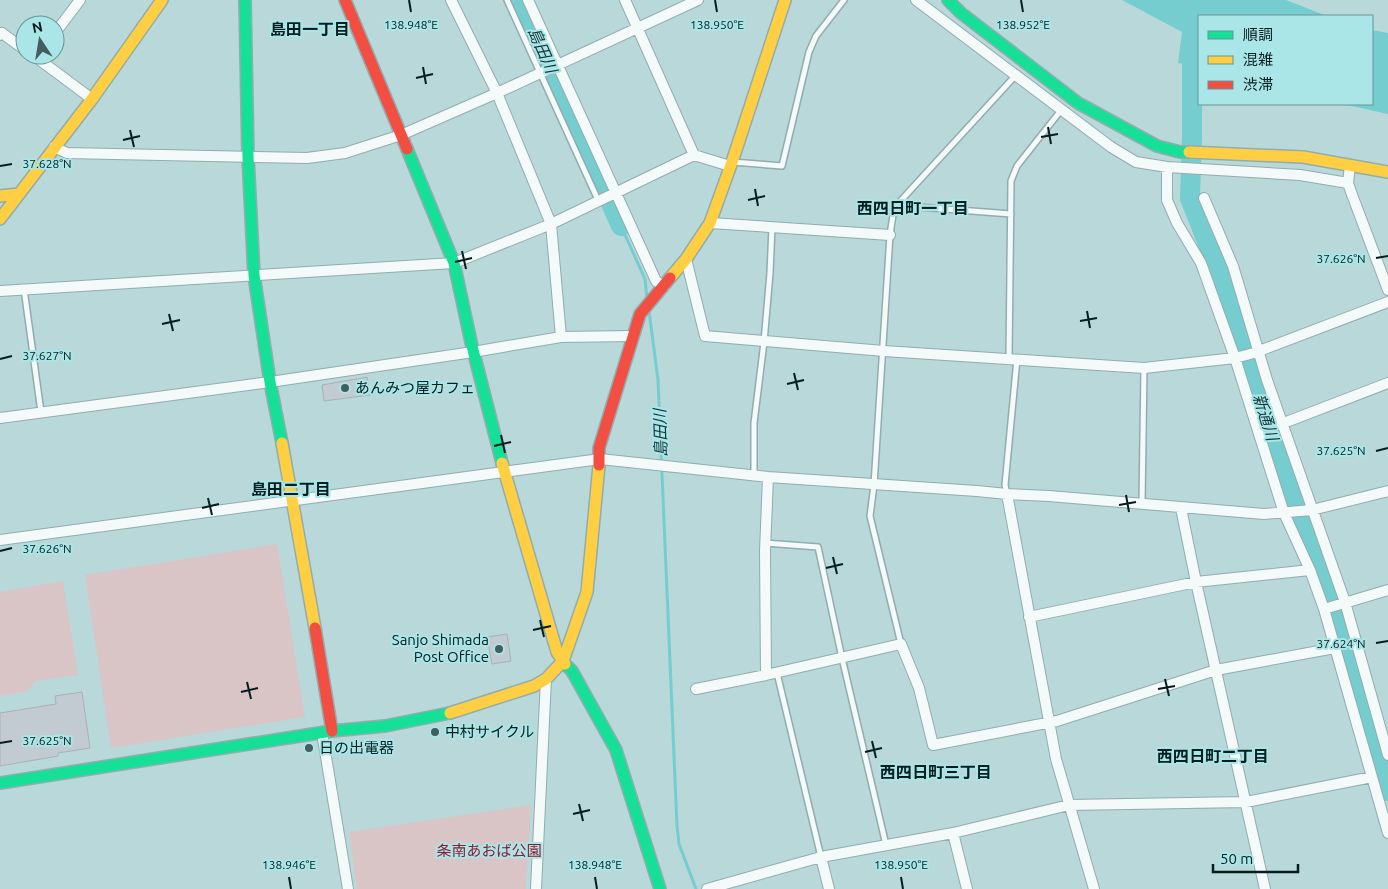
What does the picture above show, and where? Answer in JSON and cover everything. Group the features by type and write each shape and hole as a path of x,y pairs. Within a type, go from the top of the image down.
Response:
{"street":[{"path":"65,20 80,0"},
{"path":"0,219 92,99 162,0"},
{"path":"245,0 248,157 254,275 270,382 293,500 348,889"},
{"path":"344,0 454,263 504,472 557,652 572,671 616,750 660,889"},
{"path":"451,0 497,93 551,224 561,337"},
{"path":"528,0 656,281 664,286"},
{"path":"625,0 694,155"},
{"path":"54,147 66,153 248,157 307,158 345,153 402,135 557,66 698,0"},
{"path":"0,783 327,732 385,726 444,715 534,686 546,679 563,661 587,592 600,459 599,448 640,314 686,259 710,223 785,0"},
{"path":"916,0 1111,147 1136,162 1167,168 1300,175 1348,183"},
{"path":"948,0 961,13 1078,102 1157,146 1180,152 1303,158 1388,172"},
{"path":"0,35 2,33 15,43"},
{"path":"48,65 92,99"},
{"path":"0,291 454,263 551,224 694,155 731,164"},
{"path":"1350,165 1348,183 1388,290"},
{"path":"1167,168 1167,200 1177,223 1200,263 1238,357 1284,513 1310,570 1324,608 1388,833"},
{"path":"0,196 18,194"},
{"path":"1204,198 1233,266 1256,352 1345,602 1388,755"},
{"path":"710,223 890,235"},
{"path":"686,259 704,336 884,351 1144,368 1238,357 1256,352 1388,302"},
{"path":"0,418 270,382 474,352 561,337 633,336"},
{"path":"1282,424 1388,383"},
{"path":"0,540 600,459 768,477 1049,496 1264,514 1312,510 1388,491"},
{"path":"768,477 766,544 772,674"},
{"path":"1007,494 1056,759 1094,889"},
{"path":"1181,508 1265,889"},
{"path":"1030,617 1196,582 1310,570"},
{"path":"1324,608 1388,590"},
{"path":"696,689 772,674 901,644 919,688 933,745 1057,721 1216,670 1335,648"},
{"path":"536,889 546,679"},
{"path":"707,889 821,857 953,833 1069,805 1246,802 1372,777"},
{"path":"953,833 967,889"},
{"path":"821,857 829,889"}],"lane":[{"path":"507,0 542,72 598,200"},
{"path":"731,164 782,166 809,52 816,36 844,0"},
{"path":"901,644 870,516 884,351 890,235 894,208 1016,75"},
{"path":"1007,494 1005,485 1013,359 1011,181 1017,166 1062,109"},
{"path":"898,202 906,206 1010,214"},
{"path":"754,475 754,423 764,342 772,227"},
{"path":"24,290 42,413"},
{"path":"1142,504 1144,368"},
{"path":"766,544 818,547 886,845"},
{"path":"772,674 821,857"}],"green space":[{"path":"277,544 305,717 111,748 85,575"},
{"path":"63,581 78,675 35,681 28,691 0,696 0,592"},
{"name":"条南あおば公園","path":"531,805 526,889 357,889 349,832"}],"water":[{"path":"1122,0 1286,0 1324,15 1198,15 1198,66 1178,63 1182,32"},
{"path":"1373,30 1388,33 1388,114 1348,105 1373,105"}],"building":[{"path":"367,377 370,395 324,401 322,385"},
{"path":"507,634 511,661 492,664 487,637"},
{"path":"82,692 90,748 58,753 58,756 0,766 0,713 56,704 55,696"}],"waterway":[{"name":"島田川","path":"520,0 621,226"},
{"name":"新通川","path":"1198,41 1192,62 1190,198 1217,267 1303,528 1340,616 1388,791"},
{"name":"島田川","path":"621,226 645,279 647,298"},
{"name":"島田川","path":"649,311 658,380 677,826 679,844 696,889"}],"traffic: fast":[{"path":"245,0 248,157 254,275 270,382 282,443"},
{"path":"948,0 961,13 1078,103 1157,146 1180,152 1189,152"},
{"path":"407,149 454,263 471,342 502,463"},
{"path":"565,664 572,671 616,750 660,889"},
{"path":"0,783 332,731 385,726 450,713"}],"traffic: slow":[{"path":"0,219 92,99 162,0"},
{"path":"670,278 686,259 710,223 785,0"},
{"path":"1189,152 1303,157 1388,172"},
{"path":"0,196 18,194"},
{"path":"282,443 315,628"},
{"path":"450,713 534,686 546,679 563,661 557,652 502,463"},
{"path":"565,664 563,661 587,592 599,465"}],"traffic: jam":[{"path":"345,0 407,149"},
{"path":"599,465 599,448 640,314 670,278"},
{"path":"315,628 332,731"}],"place":[{"name":"あんみつ屋カフェ","path":"345,388"},
{"name":"Sanjo Shimada Post Office","path":"499,649"},
{"name":"中村サイクル","path":"435,732"},
{"name":"日の出電器","path":"309,748"}],"district":[{"name":"島田一丁目","path":"310,29"},
{"name":"西四日町一丁目","path":"913,208"},
{"name":"島田二丁目","path":"291,489"},
{"name":"西四日町二丁目","path":"1213,756"},
{"name":"西四日町三丁目","path":"936,772"}]}
